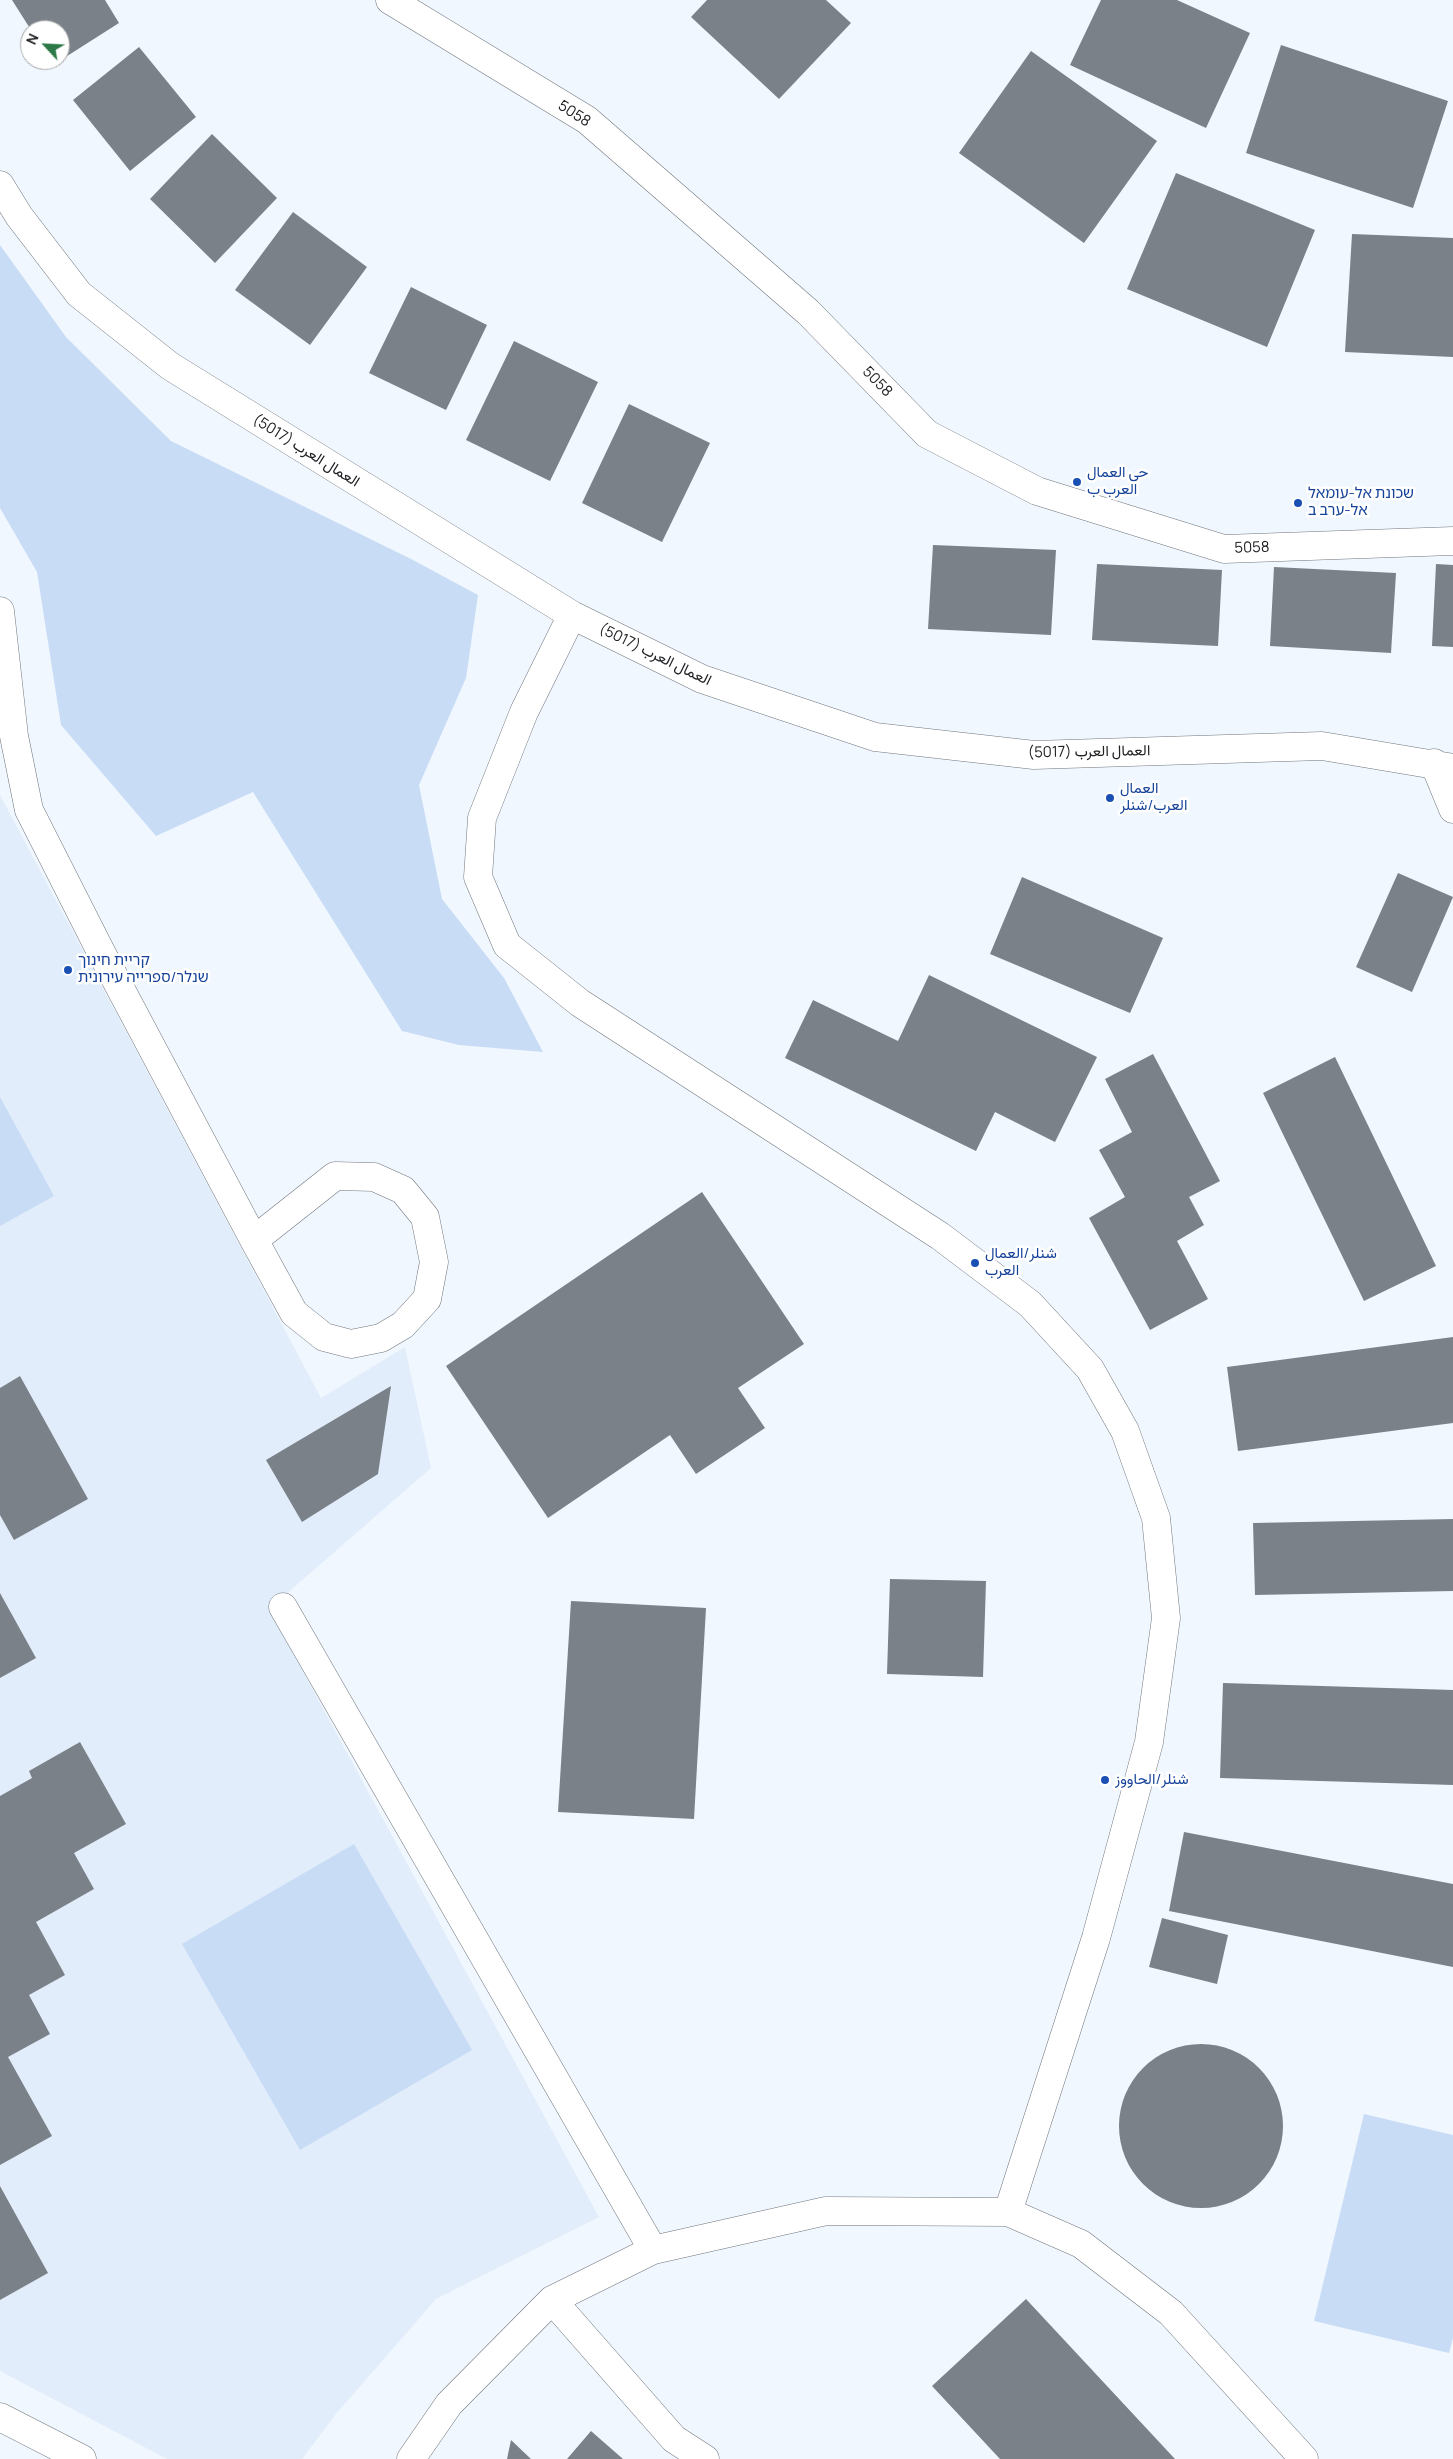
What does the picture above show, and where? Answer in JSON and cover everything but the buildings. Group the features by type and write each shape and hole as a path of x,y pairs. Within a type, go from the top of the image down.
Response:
{"street":[{"name":"5058","path":"390,0 587,120 808,312 927,434 1037,491 1224,549 1453,541"},
{"name":"العمال العرب (5017)","path":"0,185 19,216 78,294 170,366 572,615 702,680 875,737 1034,755 1322,746 1443,765"},
{"path":"0,611 14,736 29,810 100,950 254,1240 294,1313 324,1337 351,1344 381,1338 403,1325 427,1299 434,1262 425,1217 403,1190 374,1177 335,1176 254,1240"},
{"path":"572,615 524,712 482,818 478,877 507,945 580,1003 940,1236 1030,1304 1090,1369 1125,1431 1156,1518 1166,1618 1149,1742 1096,1938 1008,2212"},
{"path":"1443,765 1453,810"},
{"path":"283,1607 653,2250"},
{"path":"412,2459 449,2404 552,2300 653,2250 826,2211 1008,2212 1081,2244 1171,2313 1304,2459"},
{"path":"552,2300 674,2438 705,2459"},
{"path":"0,2417 82,2459"}],"shaded area":[{"path":"0,245 66,337 171,441 411,559 478,595 466,678 419,785 442,899 504,978 543,1052 459,1045 402,1031 253,792 156,836 61,725 37,572 0,508"},
{"path":"0,795 321,1398 405,1347 431,1468 269,1609 599,2217 436,2299 336,2414 302,2459 167,2459 0,2371"},
{"path":"0,1097 54,1196 0,1226"},
{"path":"354,1844 472,2050 300,2150 182,1944"},
{"path":"1364,2114 1453,2135 1453,2338 1449,2353 1314,2321"}],"place":[{"name":"حي العمال العرب ب","path":"1077,482"},
{"name":"שכונת אל-עומאל אל-ערב ב","path":"1298,503"},
{"name":"العمال العرب/شنلر","path":"1110,798"},
{"name":"קריית חינוך שנלר/ספרייה עירונית","path":"68,970"},
{"name":"شنلر/العمال العرب","path":"975,1263"},
{"name":"شنلر/الحاووز","path":"1105,1780"}]}
